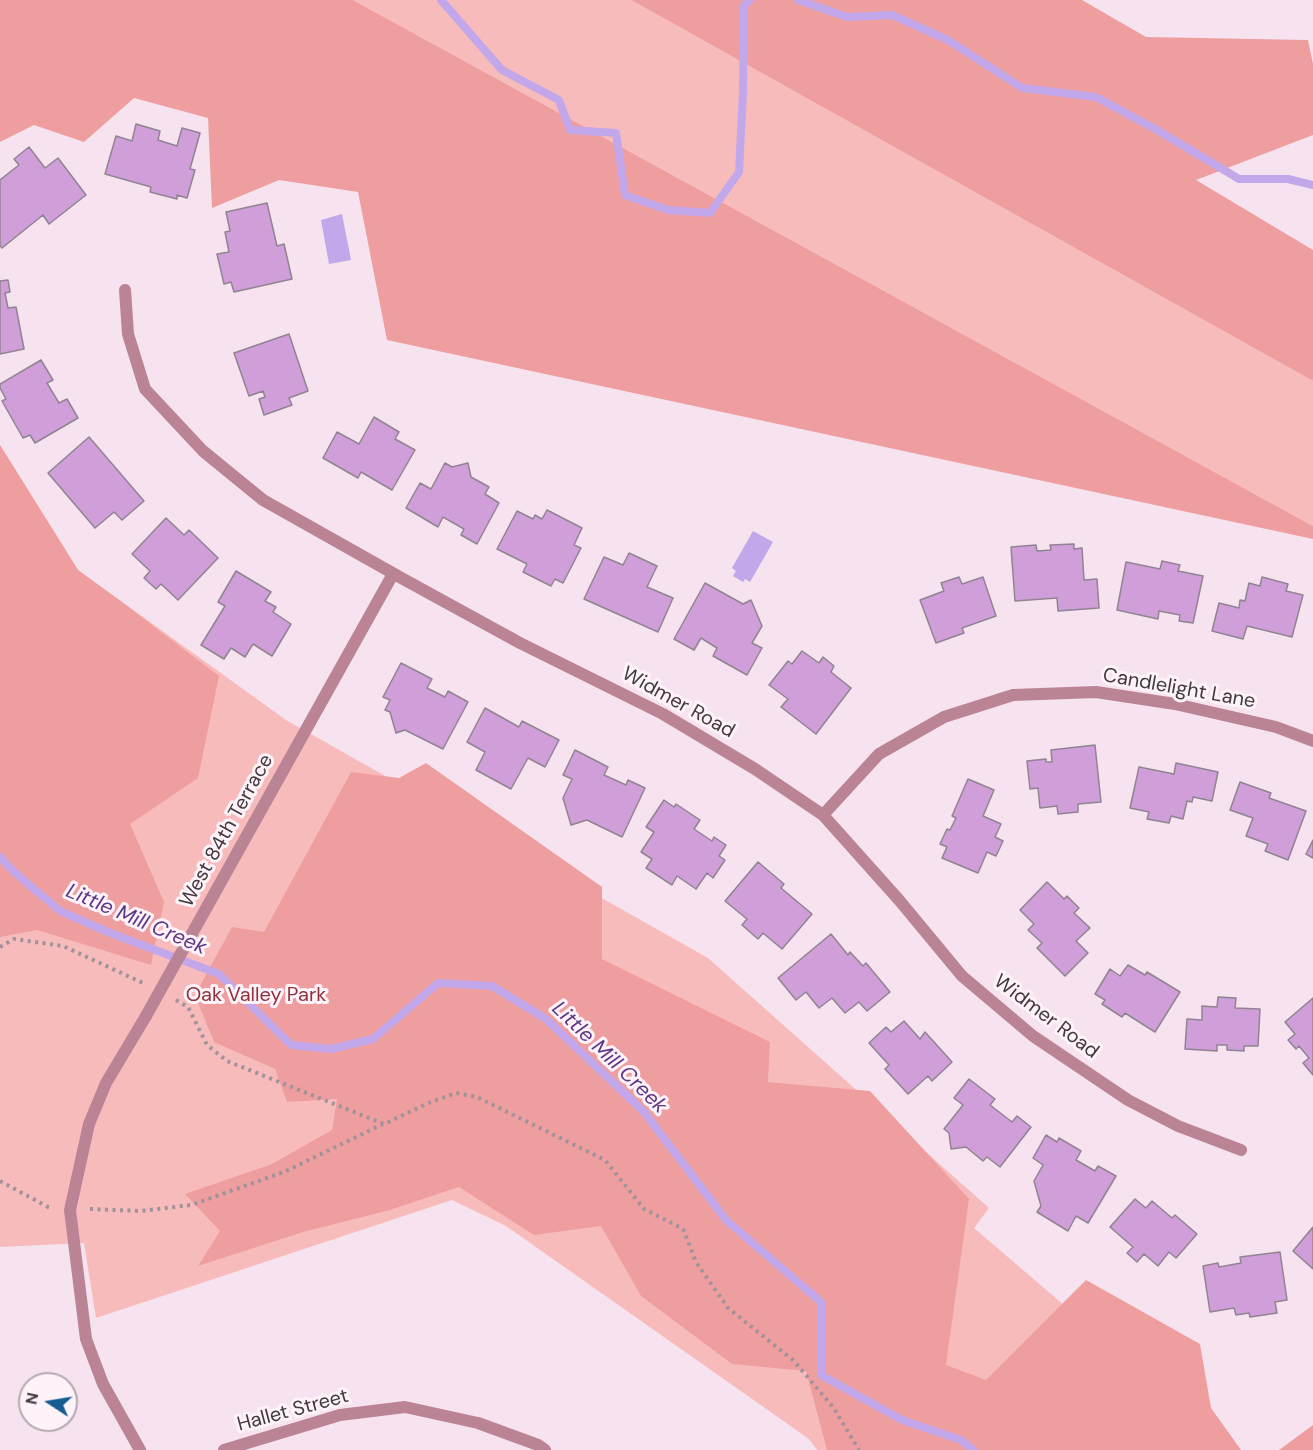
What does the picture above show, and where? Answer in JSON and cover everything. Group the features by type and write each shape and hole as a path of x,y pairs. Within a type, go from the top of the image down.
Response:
{"street":[{"name":"Widmer Road","path":"125,290 129,334 145,389 203,451 263,500 520,643 663,714 755,769 823,815 899,900 962,976 1033,1036 1128,1100 1178,1126 1241,1150"},
{"name":"West 84th Terrace","path":"140,1450 103,1384 86,1339 70,1210 89,1124 106,1083 146,1016 393,574"},
{"name":"Candlelight Lane","path":"823,815 879,754 944,717 1013,695 1096,692 1175,704 1276,727 1313,741"},
{"name":"Hallet Street","path":"224,1450 340,1415 405,1407 478,1423 538,1445 545,1450"}],"path":[{"path":"0,947 14,939 63,946 150,987"},
{"path":"169,997 189,1006 207,1045 227,1061 384,1124"},
{"path":"0,1181 48,1207 70,1210 141,1211 191,1205 284,1172 433,1101 456,1094 477,1097 605,1160 644,1209 683,1229 696,1262 728,1308 794,1361 833,1407 859,1450"}],"green space":[{"path":"0,0 353,0 1313,526 1313,539 387,340 358,192 279,180 212,208 208,118 134,98 84,142 34,125 0,142"},
{"path":"353,0 631,0 1313,381 1313,526"},
{"path":"631,0 1082,0 1146,37 1308,40 1313,64 1313,135 1196,180 1313,250 1313,381"},
{"name":"Oak Valley Park","path":"0,445 78,570 286,720 708,958 989,1208 974,1228 1233,1450 817,1450 809,1439 506,1226 452,1200 96,1318 84,1243 0,1247"},
{"path":"0,445 78,570 219,676 198,778 130,824 164,902 151,965 37,930 0,937"},
{"path":"426,763 602,887 602,959 770,1042 768,1082 870,1091 969,1199 946,1365 986,1380 1086,1280 1200,1344 1211,1408 1241,1450 827,1450 806,1371 732,1364 641,1296 601,1226 534,1235 459,1187 390,1210 303,1232 198,1266 220,1231 185,1194 272,1164 332,1130 337,1099 287,1102 275,1069 214,1042 195,995 232,927 264,932 351,772 399,778"},
{"path":"1313,1425 1313,1450 1279,1450"}],"shaded area":[{"path":"342,214 351,260 329,264 321,220"},
{"path":"753,531 773,542 750,582 745,579 743,582 733,576 736,571 732,568"}],"building":[{"path":"136,124 160,131 158,140 177,146 182,128 200,133 190,169 195,170 187,198 177,195 177,199 150,192 151,187 105,174 116,136 132,141"},
{"path":"29,147 45,168 58,158 86,195 49,224 43,215 2,248 0,246 0,180 19,165 14,159"},
{"path":"267,203 277,246 284,244 292,279 234,292 231,282 224,284 217,254 229,252 225,232 230,231 226,212"},
{"path":"8,280 10,292 5,293 8,308 16,307 24,349 0,354 0,281"},
{"path":"289,334 308,391 289,398 292,405 264,415 259,399 265,397 263,391 249,396 234,353"},
{"path":"41,360 53,380 47,383 59,403 67,399 78,418 35,443 30,435 23,438 2,401 6,399 0,384"},
{"path":"374,417 399,432 395,439 415,450 392,490 361,472 358,478 323,458 337,432 359,444"},
{"path":"89,437 144,501 122,520 114,512 95,528 48,473"},
{"path":"445,463 452,467 468,463 471,477 489,487 485,494 499,503 477,544 461,535 464,529 443,517 438,527 406,508 420,483 431,489"},
{"path":"547,510 582,528 574,545 581,548 563,583 555,579 551,586 523,572 527,564 497,549 517,511 533,519 535,515 542,519"},
{"path":"166,518 184,535 189,530 218,558 178,600 161,584 156,589 144,578 150,571 132,554"},
{"path":"1074,544 1074,549 1082,548 1084,580 1097,579 1099,608 1058,611 1057,598 1015,601 1011,547 1036,545 1037,551 1051,550 1050,545"},
{"path":"629,553 657,566 647,587 673,598 658,632 584,599 604,557 623,565"},
{"path":"1162,561 1180,565 1178,571 1203,576 1193,623 1179,621 1180,615 1159,611 1158,619 1117,610 1126,562 1160,569"},
{"path":"236,571 271,592 265,601 276,607 273,612 291,624 272,656 253,644 245,657 231,648 224,659 201,645 225,606 218,602"},
{"path":"959,577 962,584 983,577 996,616 962,628 964,633 936,643 920,600 944,591 941,583"},
{"path":"1262,577 1288,584 1286,591 1303,595 1292,637 1247,626 1243,639 1212,631 1219,603 1239,608 1240,600 1245,601 1249,583 1260,586"},
{"path":"705,583 743,604 751,600 762,626 752,643 762,648 747,675 713,656 717,648 701,638 694,650 674,639"},
{"path":"802,651 819,663 823,657 834,666 831,672 851,688 816,734 781,707 788,699 769,685 788,661 792,664"},
{"path":"401,663 432,679 427,688 445,697 448,691 468,702 443,749 405,730 396,733 390,712 385,710 390,700 383,697"},
{"path":"485,708 519,727 522,721 559,740 545,767 528,758 511,789 476,770 485,752 467,742"},
{"path":"1095,745 1101,802 1078,804 1078,812 1058,814 1057,806 1040,808 1038,788 1030,789 1027,761 1046,759 1046,762 1052,762 1051,750"},
{"path":"575,750 608,767 604,775 626,785 628,780 645,788 622,837 587,820 571,825 563,798 572,779 563,775"},
{"path":"1176,763 1218,772 1212,801 1193,797 1192,802 1187,801 1183,819 1171,816 1169,823 1147,819 1149,812 1130,808 1139,767 1174,774"},
{"path":"968,779 994,790 983,816 1001,824 995,837 1003,841 996,856 987,852 978,873 942,858 947,847 940,844 947,829 950,830 956,818 952,816"},
{"path":"1240,782 1271,793 1269,798 1306,811 1288,860 1265,851 1268,844 1246,836 1253,818 1230,810"},
{"path":"664,800 674,807 676,804 700,820 694,829 712,841 714,837 726,845 719,856 725,860 713,878 707,873 696,889 677,876 672,885 646,868 652,859 641,852 654,832 646,827"},
{"path":"1313,840 1313,858 1306,854"},
{"path":"758,862 784,884 781,888 812,914 782,949 763,933 758,939 742,925 747,919 725,901"},
{"path":"1047,882 1064,899 1067,896 1079,908 1074,913 1090,928 1076,941 1088,953 1065,976 1037,948 1042,943 1028,930 1034,924 1020,910"},
{"path":"831,934 848,955 850,952 863,966 866,963 890,992 867,1011 859,1002 845,1013 832,998 819,1008 806,992 796,1000 778,978"},
{"path":"1128,965 1145,975 1147,972 1180,992 1155,1032 1125,1013 1122,1017 1102,1004 1105,1000 1095,994 1110,969 1120,976"},
{"path":"1218,997 1236,998 1235,1008 1260,1009 1258,1046 1244,1046 1244,1051 1227,1050 1227,1045 1217,1045 1217,1051 1185,1049 1187,1019 1202,1020 1202,1006 1217,1007"},
{"path":"1313,998 1313,1075 1303,1063 1309,1058 1299,1046 1296,1049 1288,1040 1295,1034 1285,1022"},
{"path":"904,1021 920,1039 925,1032 952,1062 932,1081 928,1076 908,1094 885,1069 889,1065 869,1043 886,1027 891,1032"},
{"path":"969,1079 995,1099 990,1105 1012,1122 1017,1116 1031,1127 1000,1167 987,1157 983,1161 966,1147 951,1149 949,1133 944,1129 963,1105 954,1098"},
{"path":"1046,1135 1057,1142 1059,1138 1081,1151 1076,1160 1095,1171 1098,1166 1116,1176 1088,1223 1076,1216 1068,1231 1037,1212 1041,1206 1034,1181 1043,1165 1033,1158"},
{"path":"1135,1199 1146,1208 1152,1201 1172,1218 1175,1215 1197,1234 1176,1258 1169,1252 1158,1266 1144,1254 1137,1262 1127,1253 1133,1247 1110,1227"},
{"path":"1313,1227 1313,1269 1293,1251"},
{"path":"1280,1252 1287,1300 1275,1302 1277,1313 1250,1317 1249,1313 1236,1315 1234,1308 1210,1312 1203,1266 1218,1263 1219,1267 1241,1263 1240,1257"}],"waterway":[{"path":"441,0 502,70 559,100 570,130 616,133 625,195 668,210 710,213 739,172 744,6 750,0"},
{"path":"798,0 847,17 892,15 948,40 1022,88 1096,97 1239,179 1288,179 1313,185"},
{"name":"Little Mill Creek","path":"0,857 60,911 110,933 219,974 291,1045 331,1049 373,1039 438,983 492,986 546,1019 644,1112 726,1220 822,1303 821,1375 902,1420 961,1440 973,1450"}]}
